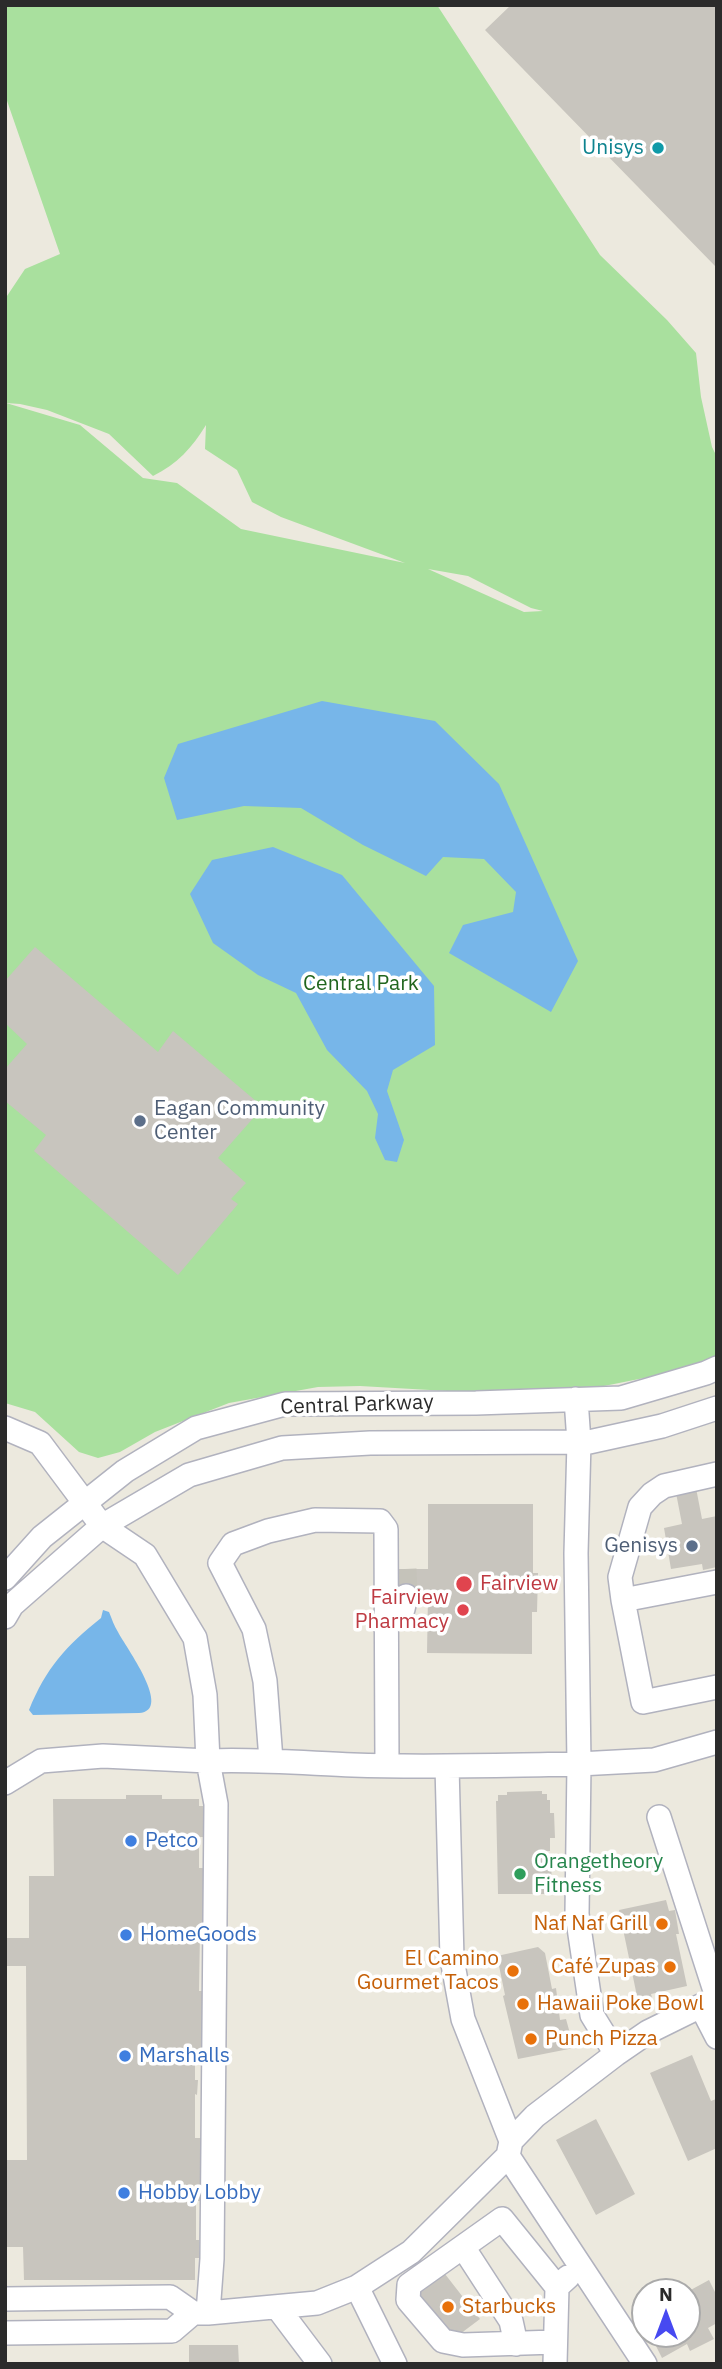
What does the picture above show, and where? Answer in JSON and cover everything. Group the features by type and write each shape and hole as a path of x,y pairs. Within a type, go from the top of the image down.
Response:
{"street":[{"name":"Central Parkway","path":"5,1578 41,1537 84,1503 125,1471 196,1428 285,1404 476,1403 621,1398 717,1368"},
{"path":"576,1399 579,1442 576,1553 579,1764 577,1914 592,2015 616,2054"},
{"name":"Central Parkway","path":"5,1617 12,1605 102,1526 189,1475 282,1448 370,1443 579,1442 662,1426 717,1408"},
{"path":"5,1428 40,1443 102,1526 145,1555 195,1637 205,1695 208,1761 216,1804 212,2259 200,2313"},
{"path":"717,1474 664,1486 652,1494 640,1507 620,1577 643,1702 717,1687"},
{"path":"271,1760 265,1681 254,1629 220,1563 233,1544 268,1531 315,1520 380,1521 386,1529 387,1765"},
{"path":"386,1551 398,1556 405,1569"},
{"path":"623,1600 717,1582"},
{"path":"387,1619 403,1609 406,1597"},
{"path":"5,1783 41,1761 103,1756 387,1765 579,1764 654,1760 717,1742"},
{"path":"447,1766 452,1959 463,2019 510,2149 645,2364"},
{"path":"659,1817 712,2000 717,2037"},
{"path":"5,2333 172,2331 200,2313 317,2303 357,2287 411,2252 510,2149 535,2116 648,2032 712,2000"},
{"path":"502,2219 557,2287 555,2353 516,2344 463,2345 443,2341 408,2300 409,2285 502,2219"},
{"path":"463,2247 512,2321 516,2344"},
{"path":"557,2287 580,2264"},
{"path":"357,2287 395,2364"},
{"path":"5,2300 170,2297 200,2313"},
{"path":"277,2307 320,2364"}],"green space":[{"name":"Central Park","path":"5,5 437,5 600,255 667,320 696,353 701,397 712,447 717,457 717,1356 669,1373 584,1390 465,1392 360,1386 318,1387 229,1403 155,1432 120,1452 98,1458 79,1452 35,1412 5,1403 5,299 25,269 60,254 5,95","holes":["6,403 47,410 109,434 153,476 183,455 206,425 205,449 237,470 252,502 281,517 405,563 241,529 177,483 143,478 80,425","428,569 468,576 531,608 543,611 524,612"]}],"water":[{"path":"322,701 435,721 499,784 578,961 551,1012 449,953 463,925 513,912 516,892 484,859 443,857 426,876 363,845 301,808 244,806 177,820 164,778 178,744"},
{"path":"273,847 342,875 434,986 435,1045 393,1070 387,1091 404,1140 397,1162 385,1160 375,1138 378,1114 367,1091 327,1050 296,993 258,975 213,943 190,894 212,860"},
{"path":"103,1610 109,1612 150,1690 148,1710 139,1713 33,1715 29,1710 50,1670 67,1648 101,1618"}],"building":[{"name":"Unisys","path":"511,5 717,5 715,266 485,30"},
{"name":"Eagan Community Center","path":"35,947 158,1052 173,1031 263,1107 218,1158 246,1183 231,1199 238,1204 178,1275 34,1151 46,1135 5,1101 5,1069 27,1044 5,1023 5,981"},
{"name":"Genisys","path":"696,1488 702,1519 717,1516 717,1567 703,1570 702,1564 671,1569 664,1528 682,1524 676,1493"},
{"name":"Fairview","path":"428,1504 533,1504 533,1573 538,1573 537,1612 532,1612 532,1654 427,1653 428,1596 390,1596 390,1569 428,1569"},
{"path":"542,1791 542,1794 547,1794 547,1800 550,1800 550,1813 554,1813 555,1838 550,1838 550,1851 546,1851 546,1858 551,1858 552,1890 547,1890 547,1894 498,1894 498,1795 507,1795 507,1792"},
{"path":"126,1795 199,1799 199,1806 204,1806 204,1837 199,1837 199,1868 205,1868 205,1933 200,1933 199,1991 204,1991 204,2062 195,2062 195,2080 198,2080 197,2095 195,2094 195,2138 209,2138 208,2201 196,2201 199,2258 195,2258 195,2280 24,2280 23,2247 5,2247 5,2160 27,2160 26,1966 5,1966 5,1938 29,1938 29,1876 54,1876 53,1799 126,1799"},
{"path":"666,1900 669,1911 675,1910 679,1934 676,1934 687,1986 651,1994 652,1998 638,2001 619,1910"},
{"path":"538,1947 545,1953 552,1989 556,1988 560,2020 566,2019 574,2048 518,2059 503,1996 505,1995 497,1956"},
{"path":"692,2055 711,2101 717,2101 717,2148 688,2161 650,2073"},
{"path":"596,2119 635,2194 596,2215 556,2140"},
{"name":"Starbucks","path":"445,2274 480,2319 452,2340 417,2294"},
{"path":"709,2280 717,2296 717,2323 708,2328 714,2339 701,2346 701,2284"},
{"path":"189,2345 238,2345 239,2364 189,2364"},
{"path":"657,2348 680,2348 662,2358"}],"tunnel":[{"path":"405,1569 406,1596"}],"place":[{"name":"Unisys","path":"658,148"},
{"name":"Eagan Community Center","path":"140,1121"},
{"name":"Genisys","path":"692,1546"},
{"name":"Fairview","path":"464,1584"},
{"name":"Fairview Pharmacy","path":"463,1610"},
{"name":"Petco","path":"131,1841"},
{"name":"Orangetheory Fitness","path":"520,1874"},
{"name":"Naf Naf Grill","path":"662,1924"},
{"name":"HomeGoods","path":"126,1935"},
{"name":"Café Zupas","path":"670,1967"},
{"name":"El Camino Gourmet Tacos","path":"513,1971"},
{"name":"Hawaii Poke Bowl","path":"523,2004"},
{"name":"Punch Pizza","path":"531,2039"},
{"name":"Marshalls","path":"125,2056"},
{"name":"Hobby Lobby","path":"124,2193"},
{"name":"Starbucks","path":"448,2307"}]}
